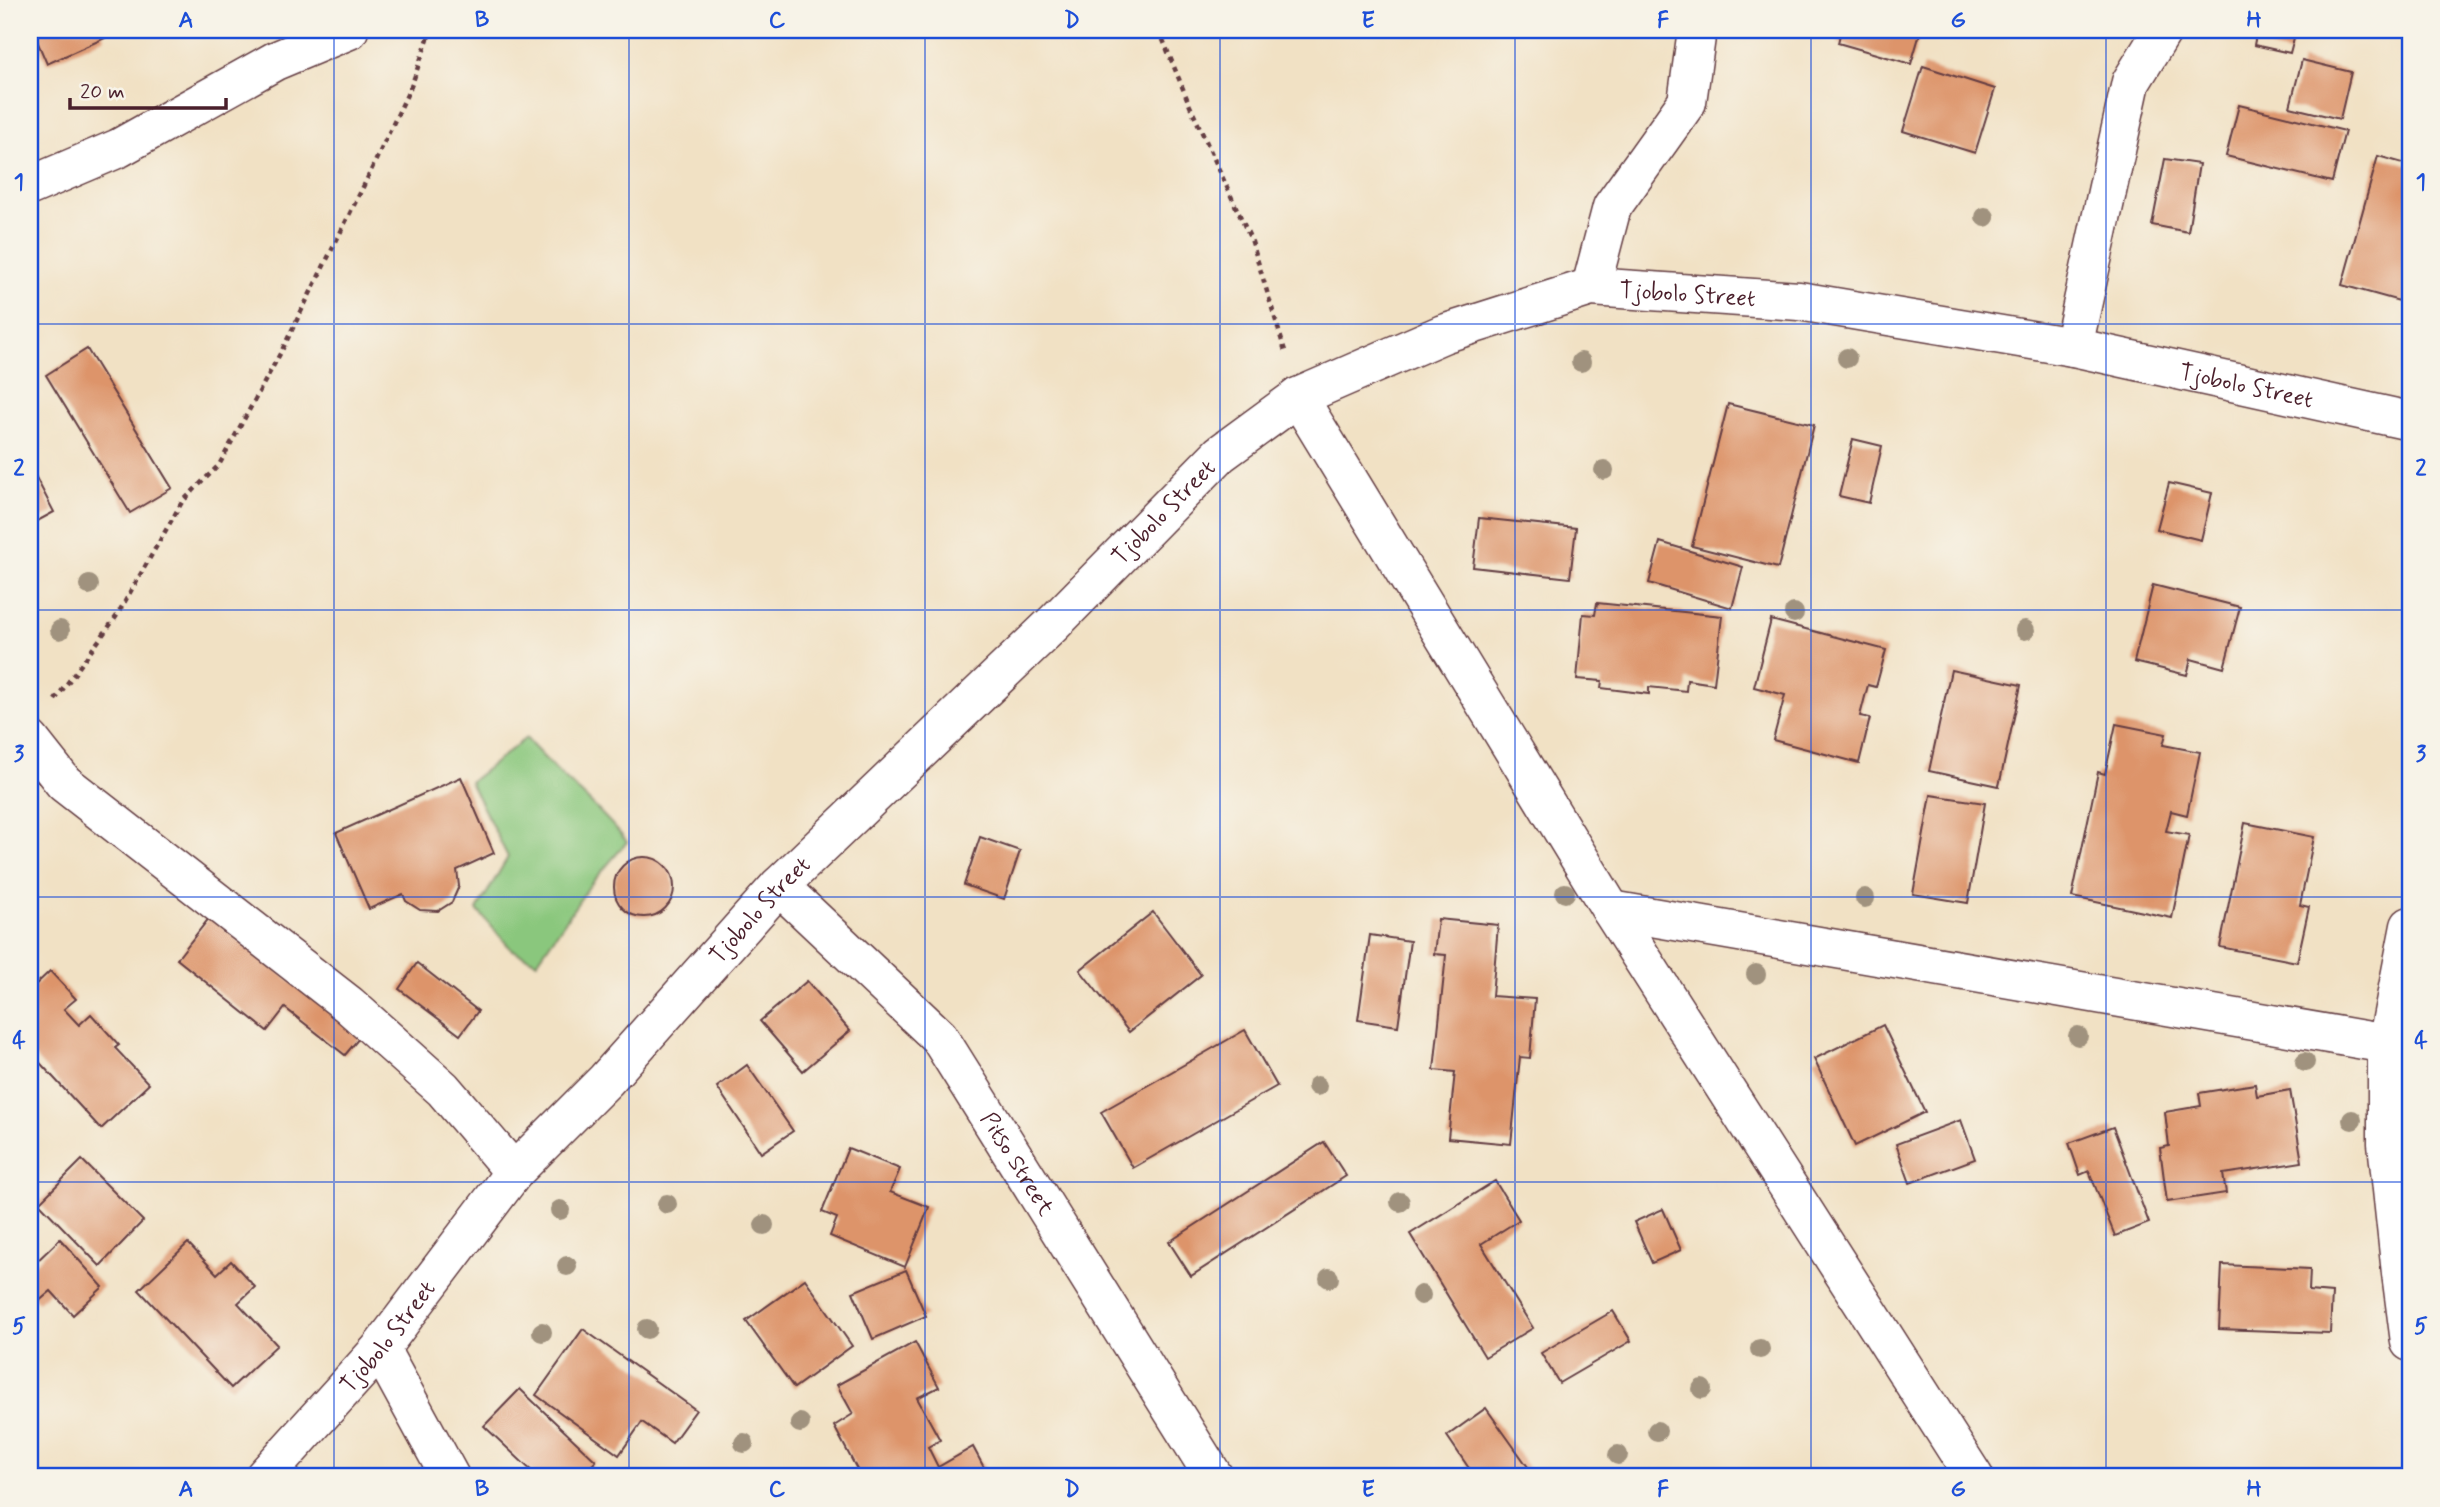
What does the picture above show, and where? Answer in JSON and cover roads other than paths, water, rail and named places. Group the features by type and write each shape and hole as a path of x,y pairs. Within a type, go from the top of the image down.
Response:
{"street":[{"path":"30,186 119,148 275,61 349,30"},
{"path":"1591,287 1612,207 1687,102 1698,30"},
{"path":"2073,347 2131,82 2163,30"},
{"name":"Tjobolo Street","path":"264,1477 380,1349 514,1172 606,1080 779,886 1054,623 1220,454 1298,397 1443,334 1591,287 1800,301 2073,347 2410,421"},
{"path":"1298,397 1611,910 1975,1477"},
{"path":"30,740 64,783 349,1005 443,1088 514,1172"},
{"name":"Pitso Street","path":"779,886 939,1037 1214,1477"},
{"path":"1611,910 2387,1044"},
{"path":"2410,926 2387,1044 2387,1143 2410,1342"},
{"path":"380,1349 450,1477"}]}
